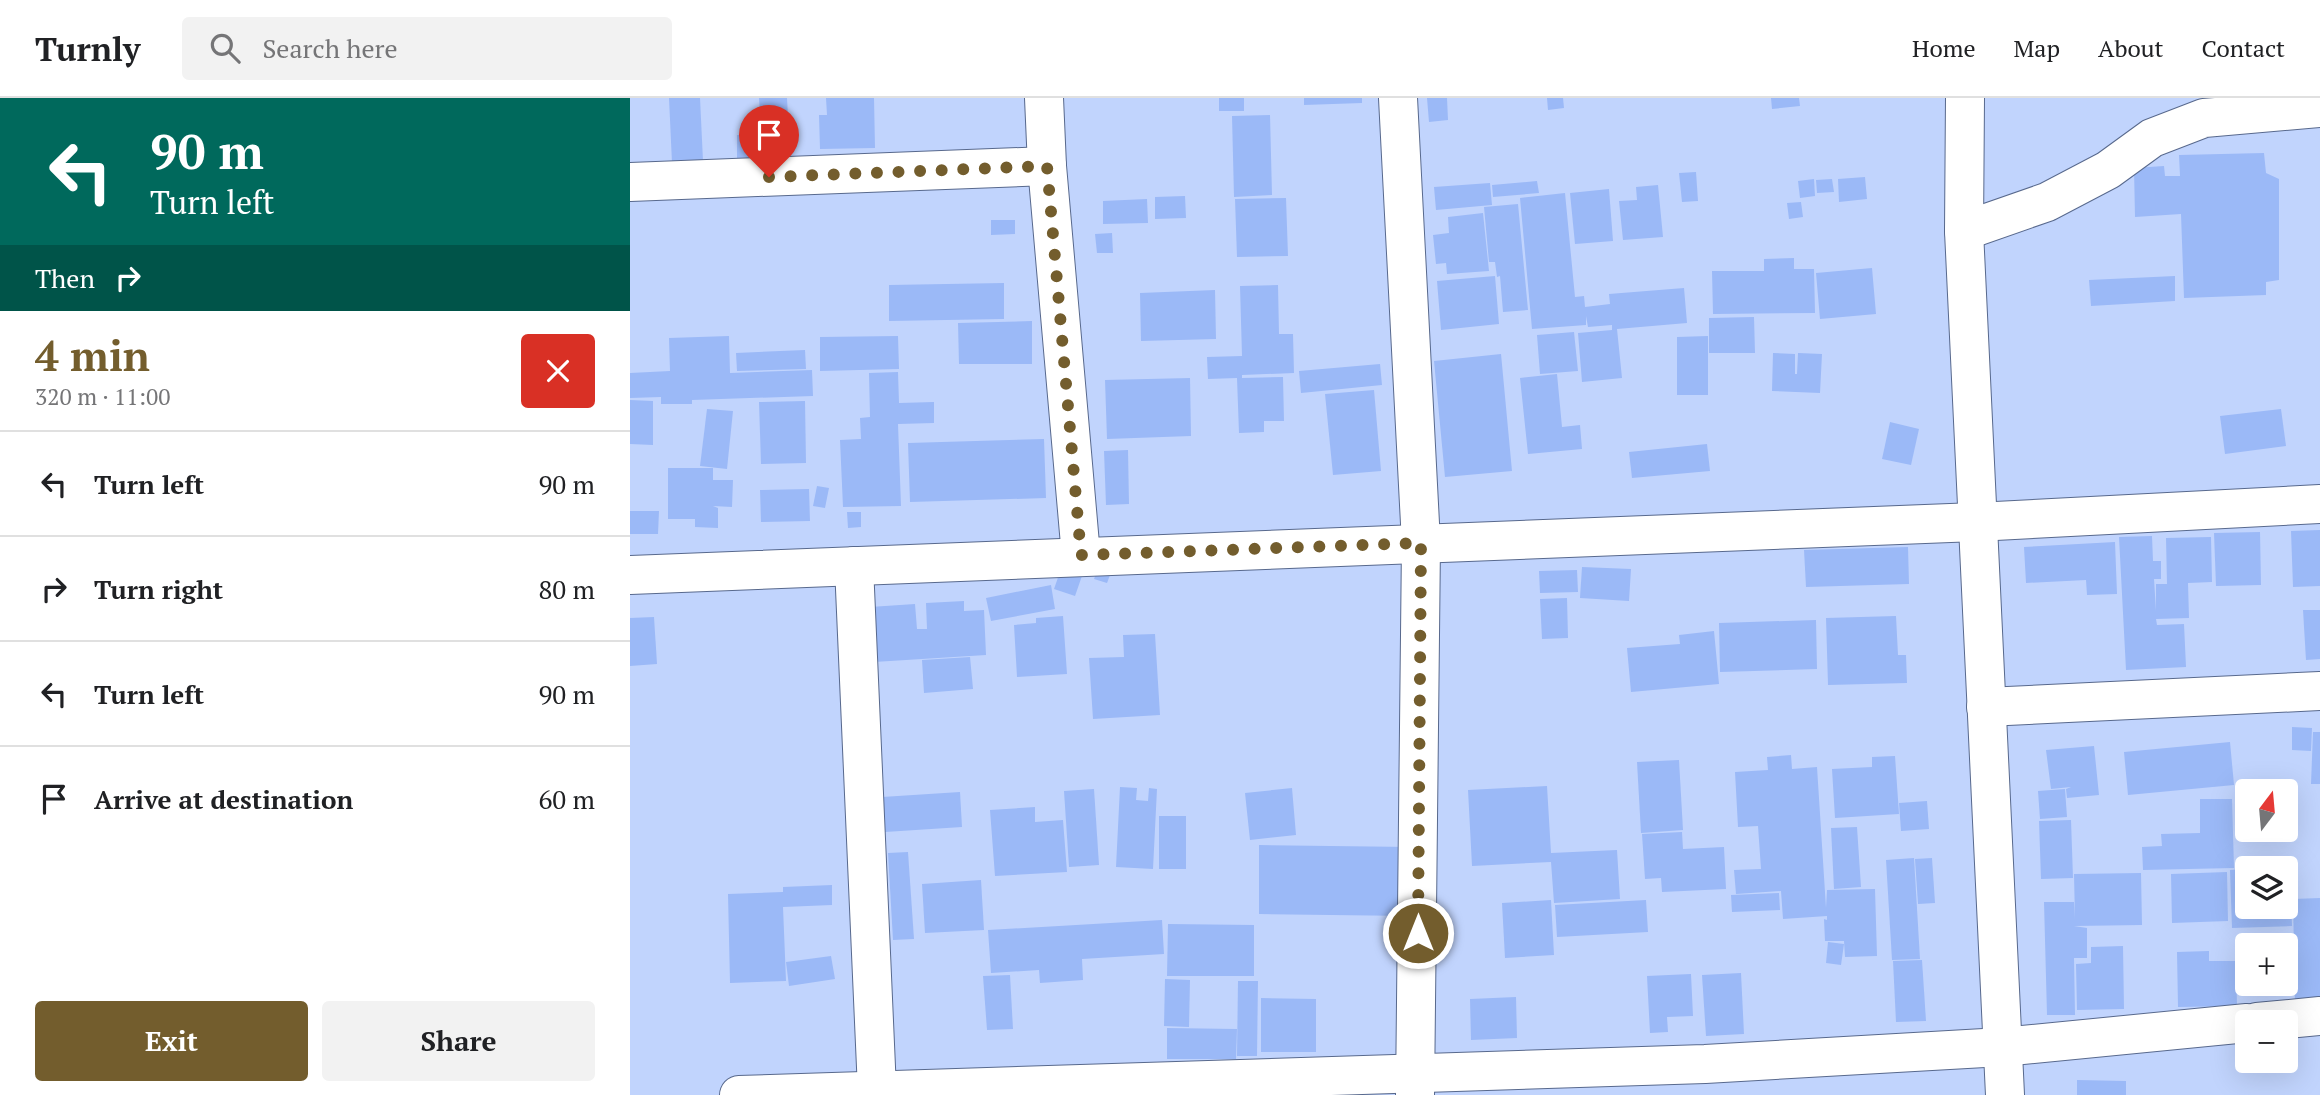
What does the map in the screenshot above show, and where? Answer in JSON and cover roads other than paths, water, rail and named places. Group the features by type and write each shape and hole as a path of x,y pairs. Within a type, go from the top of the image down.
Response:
{"street":[{"path":"1044,98 1047,166 1081,555"},
{"path":"1398,98 1421,543 1416,1084"},
{"path":"1965,98 1964,231 2005,1095"},
{"path":"1964,231 2047,202 2108,170 2152,138 2204,118 2320,108"},
{"path":"630,182 1047,166"},
{"path":"630,575 1081,555 1976,522 2320,504"},
{"path":"855,566 877,1090"},
{"path":"1986,707 2320,691"},
{"path":"2298,1018 2320,1016"},
{"path":"739,1095 877,1090 1416,1084 2002,1047 2235,1024"}]}
